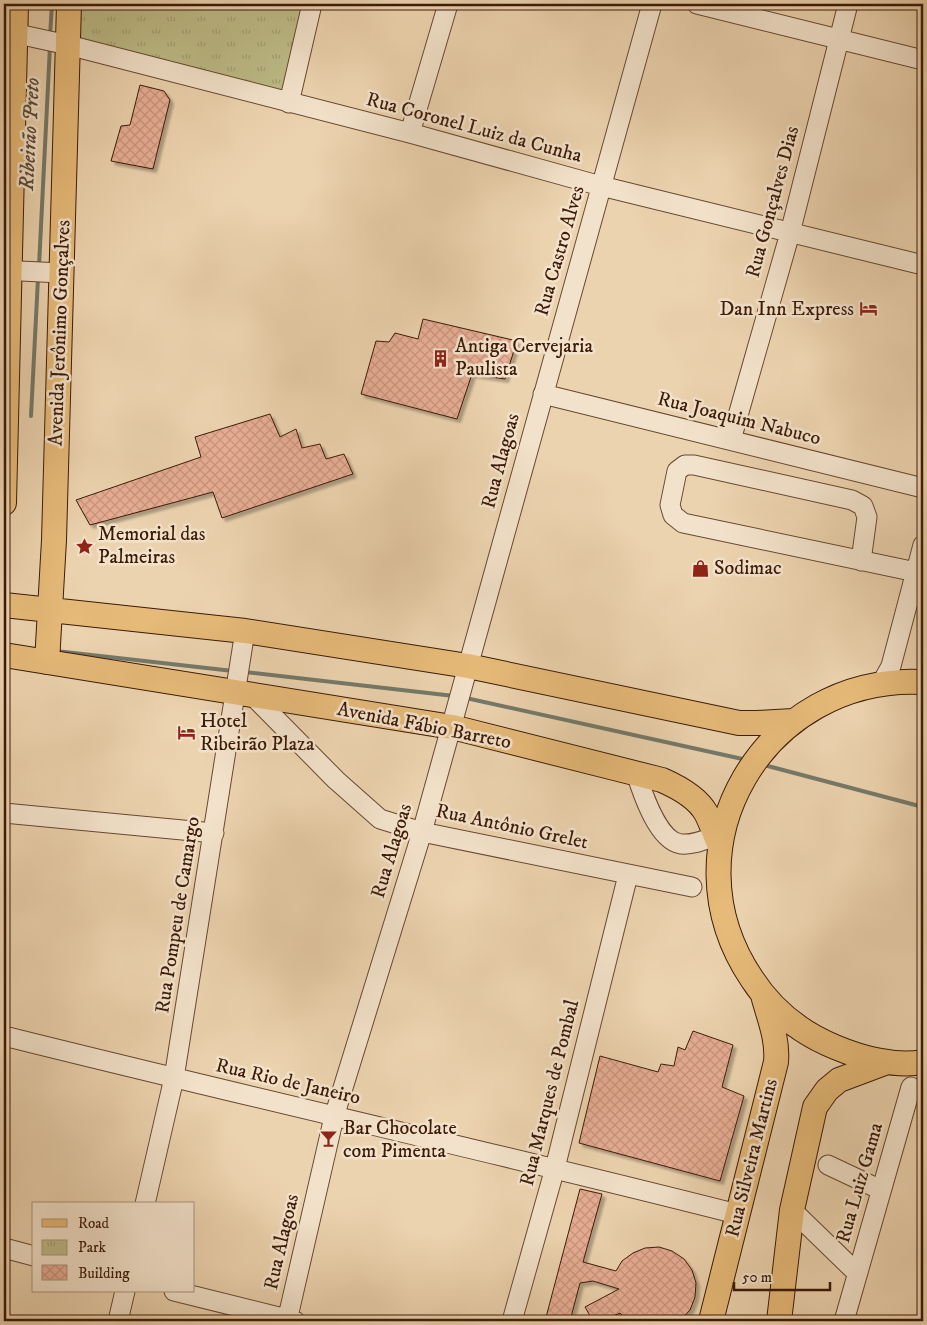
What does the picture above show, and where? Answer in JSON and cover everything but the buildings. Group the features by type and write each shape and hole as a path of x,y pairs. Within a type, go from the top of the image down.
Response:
{"main road":[{"path":"4,503 4,430 11,269 8,122 16,4"},
{"name":"Avenida Jerônimo Gonçalves","path":"48,657 62,44 70,4"},
{"path":"4,605 50,616 245,635 739,722 793,721"},
{"name":"Avenida Fábio Barreto","path":"4,655 48,657 452,724 662,780 678,787 689,795 705,812 718,841"},
{"path":"923,682 908,681 881,684 834,697 793,721 772,740 754,761 740,784 718,841 718,886 725,925 740,962 762,995 788,1020 818,1040 851,1054 887,1062 923,1062"},
{"name":"Rua Silveira Martins","path":"711,1321 776,1062 775,1034 762,995"},
{"path":"779,1321 792,1210 815,1107 827,1090 839,1080 887,1062"}],"street":[{"path":"289,103 312,4"},
{"path":"410,133 448,4"},
{"name":"Rua Castro Alves","path":"544,394 652,4"},
{"path":"697,4 923,60"},
{"name":"Rua Gonçalves Dias","path":"731,440 790,233 848,4"},
{"name":"Rua Coronel Luiz da Cunha","path":"15,33 410,133 601,186 923,265"},
{"path":"11,269 56,273"},
{"name":"Rua Joaquim Nabuco","path":"544,394 923,488"},
{"name":"Rua Alagoas","path":"290,1321 334,1117 422,832 544,394"},
{"path":"861,561 867,517 863,506 852,500 694,464 685,465 677,471 670,505 674,515 683,523 861,561 916,572"},
{"path":"881,684 891,666 896,651 923,545"},
{"name":"Rua Pompeu de Camargo","path":"145,1202 174,1078 214,833 242,690 245,635"},
{"name":"Rua Antônio Grelet","path":"242,690 336,780 380,819 422,832 692,887"},
{"path":"636,773 646,804 667,836 679,844 718,841"},
{"path":"4,813 214,833"},
{"name":"Rua Marques de Pombal","path":"512,1321 555,1168 628,875"},
{"name":"Rua Rio de Janeiro","path":"4,1036 334,1117 555,1168 737,1214"},
{"name":"Rua Luiz Gama","path":"844,1321 911,1087"},
{"path":"828,1165 881,1190"},
{"path":"792,1210 857,1273"},
{"path":"4,1248 32,1255"},
{"path":"118,1321 125,1292"},
{"path":"178,1292 290,1321"}],"green space":[{"path":"77,4 304,4 283,95 75,41"}],"waterway":[{"name":"Ribeirão Preto","path":"50,36 52,4"},
{"name":"Ribeirão Preto","path":"39,266 50,46"},
{"name":"Ribeirão Preto","path":"31,416 38,278"},
{"path":"56,651 233,671"},
{"path":"245,672 454,696"},
{"path":"466,698 747,760"},
{"path":"764,765 923,807"}],"place":[{"name":"Dan Inn Express","path":"868,309"},
{"name":"Antiga Cervejaria Paulista","path":"441,358"},
{"name":"Memorial das Palmeiras","path":"84,546"},
{"name":"Sodimac","path":"700,568"},
{"name":"Hotel Ribeirão Plaza","path":"186,733"},
{"name":"Bar Chocolate com Pimenta","path":"329,1139"}]}
